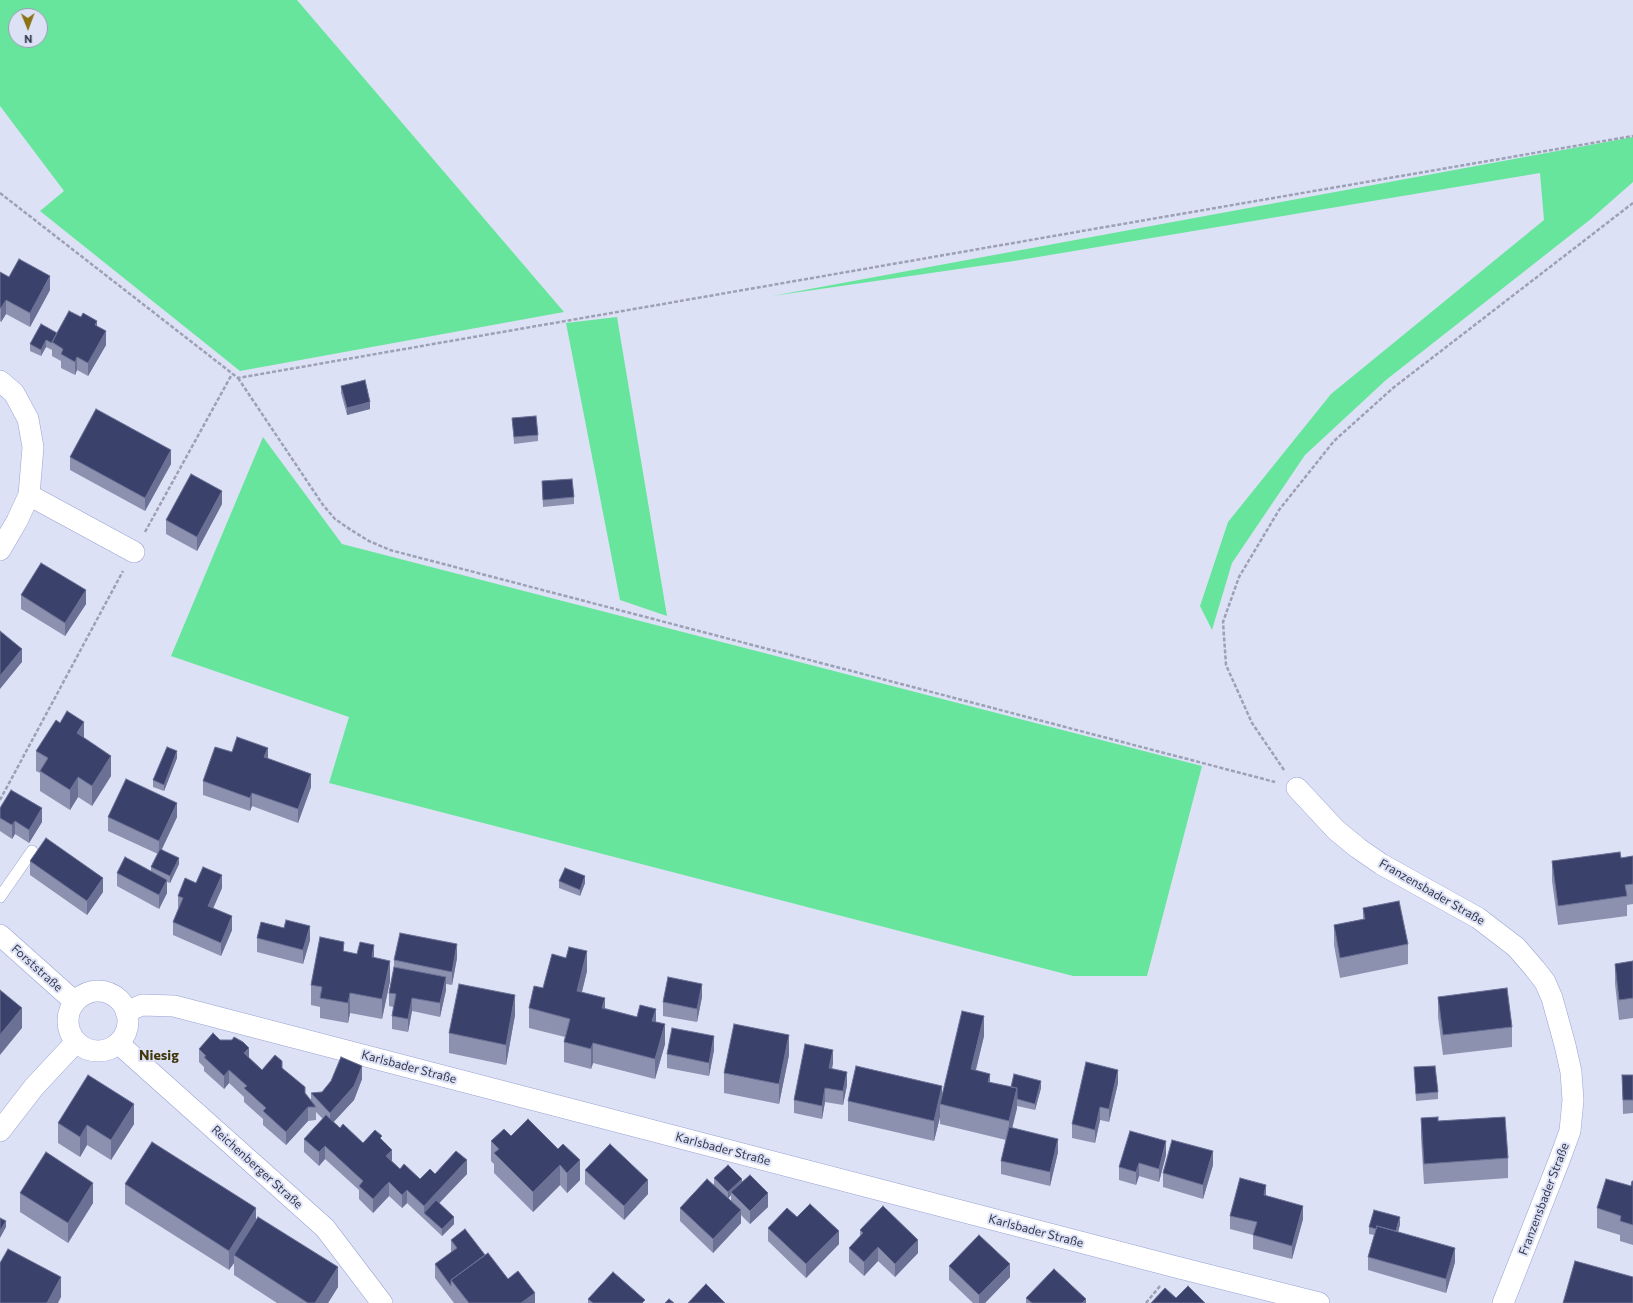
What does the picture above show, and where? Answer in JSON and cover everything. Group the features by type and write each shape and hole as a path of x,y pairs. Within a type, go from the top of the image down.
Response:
{"street":[{"path":"0,381 14,394 28,419 33,447 29,495 18,521 0,550"},
{"path":"29,495 134,552"},
{"name":"Franzensbader Straße","path":"1297,788 1336,830 1358,848 1382,864 1478,918 1516,947 1545,982 1552,998 1571,1072 1573,1100 1570,1131 1503,1303"},
{"name":"Forststraße","path":"0,935 75,1002"},
{"path":"99,991 108,993 116,997 126,1012 128,1023 125,1034 118,1043 108,1049 97,1052 86,1049 76,1042 70,1033 68,1022 69,1011 75,1002 82,996 99,991"},
{"name":"Karlsbader Straße","path":"126,1012 142,1005 174,1006 1319,1303"},
{"path":"0,1132 34,1087 76,1042"},
{"name":"Reichenberger Straße","path":"118,1043 325,1228 382,1303"}],"lane":[{"path":"0,897 32,851"}],"path":[{"path":"238,378 1633,136"},
{"path":"0,193 238,378 323,505 335,519 369,541 390,550 1297,788"},
{"path":"1297,788 1252,723 1226,664 1223,622 1239,577 1279,510 1334,441 1393,388 1633,203"},
{"path":"0,800 232,373"}],"green space":[{"path":"0,0 297,0 564,312 240,371 40,211 64,191 0,106"},
{"path":"1633,137 1633,182 1591,219 1386,380 1305,455 1232,563 1212,630 1200,606 1228,522 1331,394 1544,220 1540,173 1014,261 772,296"},
{"path":"617,317 667,616 620,600 566,323"},
{"path":"263,437 342,544 1202,766 1147,976 1073,976 329,783 349,717 171,656"}],"building":[{"path":"19,259 50,276 30,313 6,300 0,308 0,272 9,277"},
{"path":"69,311 81,317 83,313 97,321 95,325 106,331 88,363 77,357 75,362 61,354 63,349 52,342"},
{"path":"41,324 57,333 52,343 46,340 41,350 30,344"},
{"path":"365,380 370,402 347,408 341,386"},
{"path":"96,409 171,450 145,498 70,457"},
{"path":"536,416 538,435 514,437 512,418"},
{"path":"191,474 222,491 197,537 166,520"},
{"path":"572,479 574,497 543,500 542,481"},
{"path":"41,563 86,590 65,623 21,595"},
{"path":"0,631 22,649 0,676"},
{"path":"67,711 84,722 77,733 111,756 92,786 78,777 70,790 40,771 48,758 36,751 56,720 60,723"},
{"path":"237,737 268,748 264,757 311,774 298,809 252,793 250,798 203,781 215,747 232,752"},
{"path":"167,747 177,751 164,785 153,780"},
{"path":"126,779 177,803 159,841 108,817"},
{"path":"11,790 42,808 29,830 15,821 12,825 0,818 0,808"},
{"path":"46,838 103,878 87,901 30,861"},
{"path":"160,849 179,858 170,876 151,867"},
{"path":"1620,852 1621,858 1633,856 1633,884 1625,885 1627,896 1558,906 1552,861"},
{"path":"125,857 167,880 159,895 117,873"},
{"path":"203,867 222,875 208,906 232,916 221,943 173,922 183,898 178,896 185,878 196,883"},
{"path":"565,868 585,876 580,890 559,881"},
{"path":"1399,901 1408,944 1340,958 1334,925 1365,919 1363,908"},
{"path":"286,920 310,926 303,950 257,938 261,922 284,928"},
{"path":"400,933 457,944 452,972 394,960"},
{"path":"320,937 344,942 343,951 357,954 360,942 374,945 372,957 390,961 382,999 350,993 348,1003 320,998 322,987 311,985"},
{"path":"569,947 587,951 577,991 605,998 602,1008 637,1017 640,1005 656,1009 652,1021 665,1024 655,1059 593,1043 591,1049 564,1042 570,1019 529,1008 534,986 543,988 552,954 566,958"},
{"path":"1633,961 1633,998 1619,1000 1615,964"},
{"path":"394,967 446,977 440,1003 412,998 408,1019 392,1016 396,994 389,993"},
{"path":"668,977 702,984 697,1009 663,1002"},
{"path":"459,984 515,995 506,1045 449,1033"},
{"path":"1507,988 1512,1027 1443,1035 1438,997"},
{"path":"0,990 22,1008 0,1035"},
{"path":"962,1011 984,1016 971,1069 990,1074 988,1082 1017,1088 1009,1121 940,1104"},
{"path":"734,1024 789,1035 779,1084 724,1073"},
{"path":"672,1028 714,1036 709,1063 667,1054"},
{"path":"213,1033 220,1040 232,1040 234,1037 243,1042 249,1048 244,1053 262,1070 275,1055 282,1061 282,1068 305,1087 305,1093 316,1107 308,1107 286,1132 263,1111 266,1108 244,1088 247,1086 229,1070 224,1076 204,1057 206,1056 199,1049"},
{"path":"805,1044 833,1050 829,1068 847,1072 843,1091 825,1088 822,1106 794,1100"},
{"path":"341,1057 362,1066 354,1086 330,1113 311,1093 322,1092 331,1081"},
{"path":"1086,1062 1118,1070 1109,1109 1100,1107 1095,1130 1072,1124"},
{"path":"856,1066 942,1086 934,1121 848,1101"},
{"path":"1435,1066 1438,1092 1416,1094 1414,1067"},
{"path":"1014,1074 1041,1081 1035,1104 1017,1099 1017,1088 1011,1087"},
{"path":"88,1075 134,1104 111,1140 87,1125 80,1137 58,1123"},
{"path":"1622,1075 1633,1075 1633,1100 1623,1100"},
{"path":"326,1115 340,1128 343,1124 363,1143 375,1130 382,1136 380,1138 392,1150 386,1156 400,1169 404,1164 420,1179 430,1169 435,1174 456,1151 467,1160 424,1206 407,1190 402,1195 389,1182 373,1199 359,1186 363,1181 325,1146 319,1152 304,1139"},
{"path":"1438,1117 1438,1121 1505,1117 1508,1158 1424,1164 1421,1118"},
{"path":"528,1119 558,1149 563,1144 580,1160 567,1173 560,1165 533,1192 494,1153 499,1149 491,1141 504,1129 511,1136"},
{"path":"1009,1127 1058,1139 1050,1172 1001,1161"},
{"path":"1130,1131 1166,1141 1159,1169 1139,1163 1136,1172 1119,1167"},
{"path":"1172,1140 1213,1151 1203,1185 1163,1173"},
{"path":"152,1142 256,1208 229,1251 125,1184"},
{"path":"610,1144 648,1180 624,1206 585,1170"},
{"path":"46,1152 93,1183 68,1223 20,1193"},
{"path":"728,1165 742,1179 728,1192 714,1178"},
{"path":"750,1175 768,1193 750,1211 731,1192"},
{"path":"1240,1178 1266,1185 1264,1195 1303,1206 1292,1246 1253,1235 1257,1222 1230,1216"},
{"path":"707,1179 741,1210 713,1239 680,1208"},
{"path":"1606,1179 1631,1186 1633,1181 1633,1225 1620,1221 1621,1216 1597,1208"},
{"path":"436,1200 454,1217 442,1229 424,1213"},
{"path":"810,1204 839,1231 806,1264 768,1228 787,1208 797,1217"},
{"path":"883,1206 918,1240 895,1264 878,1247 864,1262 849,1248 863,1233 860,1230"},
{"path":"1374,1210 1400,1217 1396,1231 1377,1226 1376,1229 1369,1227"},
{"path":"258,1217 338,1267 315,1303 308,1303 234,1255"},
{"path":"0,1218 6,1221 0,1231"},
{"path":"1377,1226 1455,1248 1446,1279 1368,1257"},
{"path":"465,1229 485,1255 451,1280 451,1286 435,1264 457,1248 451,1240"},
{"path":"979,1235 1010,1264 979,1295 949,1266"},
{"path":"8,1249 61,1277 47,1303 0,1303 0,1263"},
{"path":"488,1253 508,1279 518,1271 535,1293 521,1303 469,1303 451,1280"},
{"path":"1575,1261 1633,1277 1633,1303 1563,1303"},
{"path":"1054,1269 1086,1299 1082,1303 1032,1303 1026,1298"},
{"path":"613,1272 645,1300 642,1303 593,1303 588,1299"},
{"path":"706,1284 725,1303 688,1303"},
{"path":"1188,1286 1205,1303 1151,1303 1165,1288 1176,1298"},
{"path":"669,1299 674,1303 665,1303"}],"district":[{"name":"Niesig","path":"159,1055"}]}
